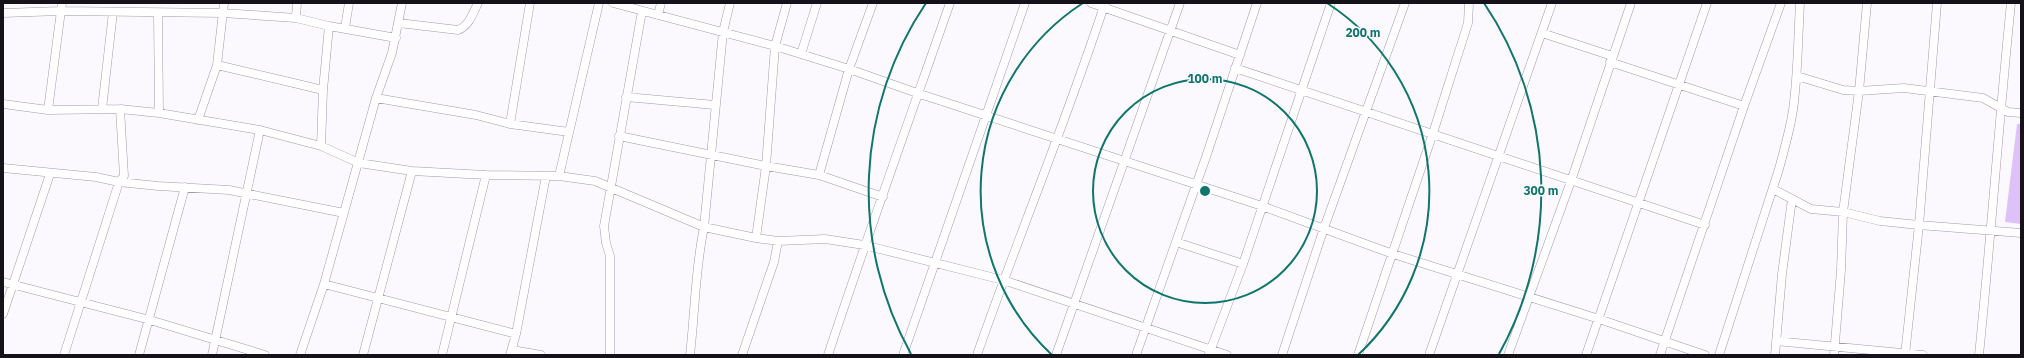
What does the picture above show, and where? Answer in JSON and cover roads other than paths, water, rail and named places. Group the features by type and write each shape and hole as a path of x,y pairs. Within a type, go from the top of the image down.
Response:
{"street":[{"path":"198,120 217,65 224,3"},
{"path":"296,18 297,3"},
{"path":"345,28 349,3"},
{"path":"300,355 324,284 376,98 396,38 402,3"},
{"path":"399,23 458,30 463,28 468,22 478,3"},
{"path":"510,124 530,3"},
{"path":"559,176 599,3"},
{"path":"613,3 775,46 850,69 986,116 1058,138 1262,206 1393,254 1599,319 1705,355"},
{"path":"658,15 661,3"},
{"path":"690,355 698,256 704,227 723,32 730,3"},
{"path":"756,238 766,166 775,46 787,3"},
{"path":"801,54 818,3"},
{"path":"819,175 850,69 874,3"},
{"path":"828,355 864,245 883,197 917,93 950,3"},
{"path":"903,355 1025,3"},
{"path":"1091,3 1104,5 1171,31 1240,55"},
{"path":"1056,355 1180,3"},
{"path":"1136,355 1196,185 1257,3"},
{"path":"1210,352 1243,264 1331,3"},
{"path":"1282,355 1324,228 1405,3"},
{"path":"1358,355 1393,254 1468,23 1469,3"},
{"path":"1429,355 1552,3"},
{"path":"1508,355 1571,181 1630,3"},
{"path":"1586,355 1707,3"},
{"path":"1660,355 1744,106 1781,3"},
{"path":"1719,355 1773,189 1792,112 1797,76 1800,3"},
{"path":"1834,355 1841,270 1843,212 1867,3"},
{"path":"1905,354 1919,225 1937,3"},
{"path":"1979,355 1991,230 2000,107 2012,3"},
{"path":"978,355 1003,280 1058,138 1104,5"},
{"path":"3,13 62,7 113,12 223,12 296,18 329,26 396,38"},
{"path":"48,110 62,7"},
{"path":"610,355 610,256 606,243 604,226 642,11"},
{"path":"102,109 113,12"},
{"path":"158,13 159,113"},
{"path":"321,146 323,90 329,26"},
{"path":"1542,33 1679,85 1744,106"},
{"path":"217,65 323,90"},
{"path":"1235,68 1705,225"},
{"path":"1797,76 1828,87 1858,91 1904,88 1983,98 2008,112 2021,113"},
{"path":"626,97 715,105"},
{"path":"376,98 476,115 510,124 570,132"},
{"path":"3,104 48,110 120,109 159,113 260,130 321,146 359,163 412,171 486,175 559,176 595,181 610,189 704,227 778,241 825,239 864,245 1003,280 1145,327 1210,352 1227,355"},
{"path":"64,355 119,182 124,176 120,109"},
{"path":"212,355 245,194 260,130"},
{"path":"619,136 766,166 819,175 883,197"},
{"path":"3,168 50,174 96,177 119,182 229,190 344,213"},
{"path":"363,355 412,171"},
{"path":"3,314 50,174"},
{"path":"442,355 486,175"},
{"path":"541,355 511,352 516,334 546,176"},
{"path":"139,355 150,320 185,187"},
{"path":"1773,189 1811,209 1843,212 1880,221 2021,233"},
{"path":"1775,355 1782,274 1792,199"},
{"path":"742,355 774,262 778,241"},
{"path":"1176,242 1243,264"},
{"path":"3,282 150,320 265,355"},
{"path":"324,284 516,334"},
{"path":"1776,341 1923,355"}]}
